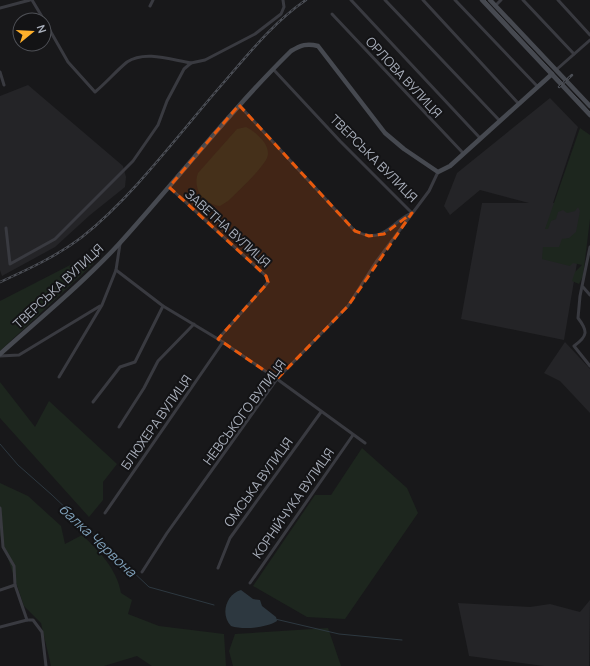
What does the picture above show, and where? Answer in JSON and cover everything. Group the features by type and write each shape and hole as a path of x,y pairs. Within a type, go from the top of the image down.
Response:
{"main road":[{"path":"482,0 590,115"},
{"path":"490,0 590,106"},
{"name":"ТВЕРСЬКА ВУЛИЦЯ","path":"0,355 101,262 169,187 239,105 291,51 300,45 309,44 318,46 385,133 404,149 438,172"},
{"path":"438,172 450,166 518,103 552,74"}],"street":[{"path":"0,8 31,0 39,12"},
{"path":"150,6 153,0"},
{"path":"52,34 68,62 95,92 128,62 138,58 156,57 191,63 205,60 255,34 282,14 284,8 283,0"},
{"name":"ОРЛОВА ВУЛИЦЯ","path":"352,0 480,138"},
{"path":"384,0 500,120"},
{"path":"422,0 518,103"},
{"path":"455,0 537,86"},
{"path":"491,10 501,0"},
{"path":"523,0 574,54"},
{"path":"558,0 590,35"},
{"name":"ОРЛОВА ВУЛИЦЯ","path":"332,14 463,154"},
{"path":"552,74 590,40"},
{"path":"6,228 10,264 55,239 133,160 158,125 179,77 191,63"},
{"name":"ТВЕРСЬКА ВУЛИЦЯ","path":"239,105 355,230 369,236 384,234 412,213 340,142 273,69"},
{"path":"0,72 4,85"},
{"name":"НЕВСЬКОГО ВУЛИЦЯ","path":"142,572 166,533 277,379 348,306 376,262 429,191 438,172"},
{"name":"ЗАВЕТНА ВУЛИЦЯ","path":"169,187 266,276 268,282 218,339"},
{"path":"59,377 102,305 116,270 120,242"},
{"path":"590,247 578,318 585,328 585,334 583,340 574,346 590,366"},
{"path":"116,270 163,306 224,342 365,443"},
{"path":"583,287 590,295"},
{"path":"0,355 19,355 102,305"},
{"path":"93,402 120,367 135,362 163,306"},
{"path":"119,427 144,388 158,361 194,324"},
{"name":"БЛЮХЕРА ВУЛИЦЯ","path":"105,513 224,342"},
{"name":"ОМСЬКА ВУЛИЦЯ","path":"218,568 230,538 321,412"},
{"name":"КОРНІЙЧУКА ВУЛИЦЯ","path":"250,582 353,435"},
{"path":"0,508 1,548 14,566 15,585 26,620"},
{"path":"0,590 15,585"},
{"path":"0,628 26,620 33,620 42,632 46,666"}],"highlighted area":[{"path":"239,105 355,231 369,236 384,234 412,213 348,306 277,379 218,339 268,282 266,276 169,187"}],"shaded area":[{"path":"28,85 123,166 126,177 125,187 90,215 55,247 2,276 0,270 0,96"},
{"path":"550,98 578,127 553,203 587,204 564,340 461,319 482,203 529,203 480,190 450,215 444,206 457,173"},
{"path":"246,127 263,140 268,150 266,160 253,176 228,201 220,206 214,205 204,199 198,190 198,173 237,129"},
{"path":"580,128 590,135 590,219 583,276 579,284 572,281 575,272 582,265 573,263 570,266 542,259 543,247 559,247 562,239 569,238 576,232 580,211 578,207 575,211 567,213 563,210 558,212 556,219 551,221 548,229 545,229"},
{"path":"78,261 94,263 0,351 0,301"},
{"path":"565,342 590,369 590,413 560,381 544,373"},
{"path":"0,382 35,427 49,401 117,464 103,482 103,500 89,517 0,418"},
{"path":"362,448 407,488 418,513 345,619 307,617 253,586 315,495 331,495"},
{"path":"0,483 28,496 61,526 65,544 82,535 95,547 116,576 121,593 132,600 128,614 159,626 224,634 226,666 152,666 137,656 104,666 51,666 41,623 24,606 0,535"},
{"path":"241,590 253,599 260,600 262,606 276,617 277,621 254,628 231,626 226,616 226,605 228,600 236,592"},
{"path":"590,600 589,666 544,666 469,656 458,603 530,607 550,604 580,612"},
{"path":"328,628 341,666 233,666 229,651 235,634"}],"waterway":[{"name":"балка Червона","path":"0,444 18,465 52,495 149,587 214,605"},
{"name":"балка Червона","path":"275,619 339,634 402,640"}],"tram line":[{"path":"485,0 590,112"}],"railway":[{"path":"0,282 63,250 101,221 138,183 208,100 273,27 306,0"},
{"path":"559,87 572,75"}]}
